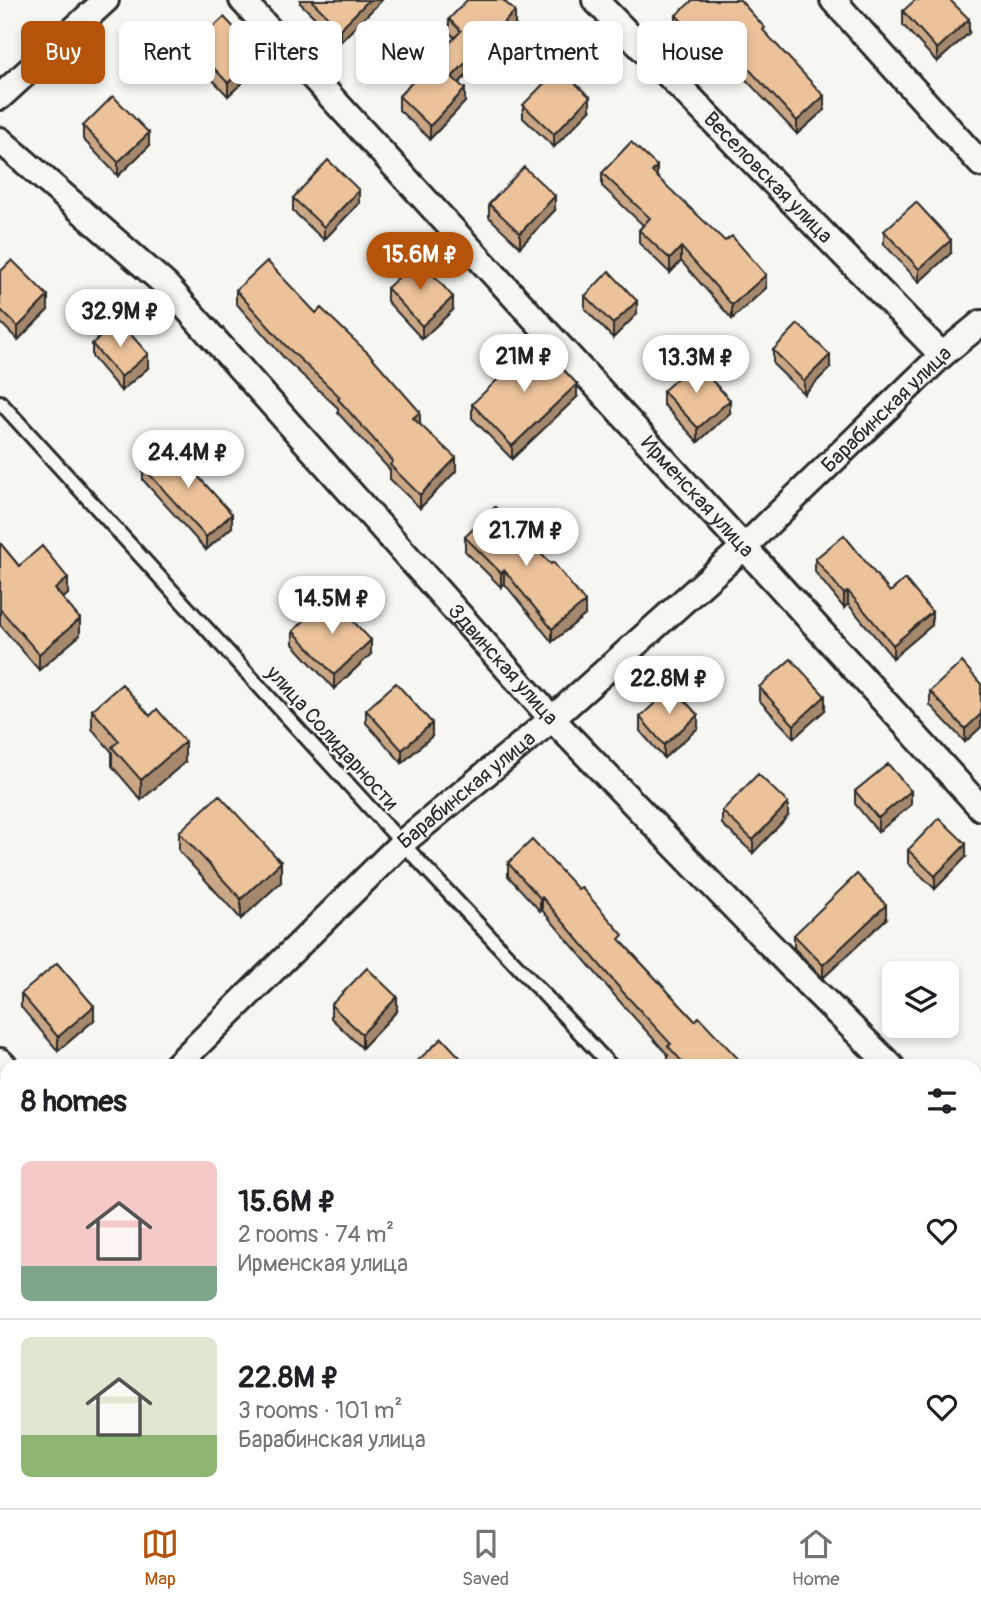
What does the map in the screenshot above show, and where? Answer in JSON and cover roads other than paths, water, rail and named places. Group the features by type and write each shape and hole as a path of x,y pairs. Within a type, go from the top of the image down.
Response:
{"street":[{"path":"0,97 106,0"},
{"name":"Ирменская улица","path":"242,0 981,808"},
{"name":"Веселовская улица","path":"595,0 942,355"},
{"path":"833,0 981,164"},
{"name":"Здвинская улица","path":"0,140 166,285 552,719 884,1059"},
{"name":"Барабинская улица","path":"183,1059 401,843 552,719 744,547 942,355 981,323"}],"lane":[{"name":"улица Солидарности","path":"0,402 401,843 604,1059"}]}
